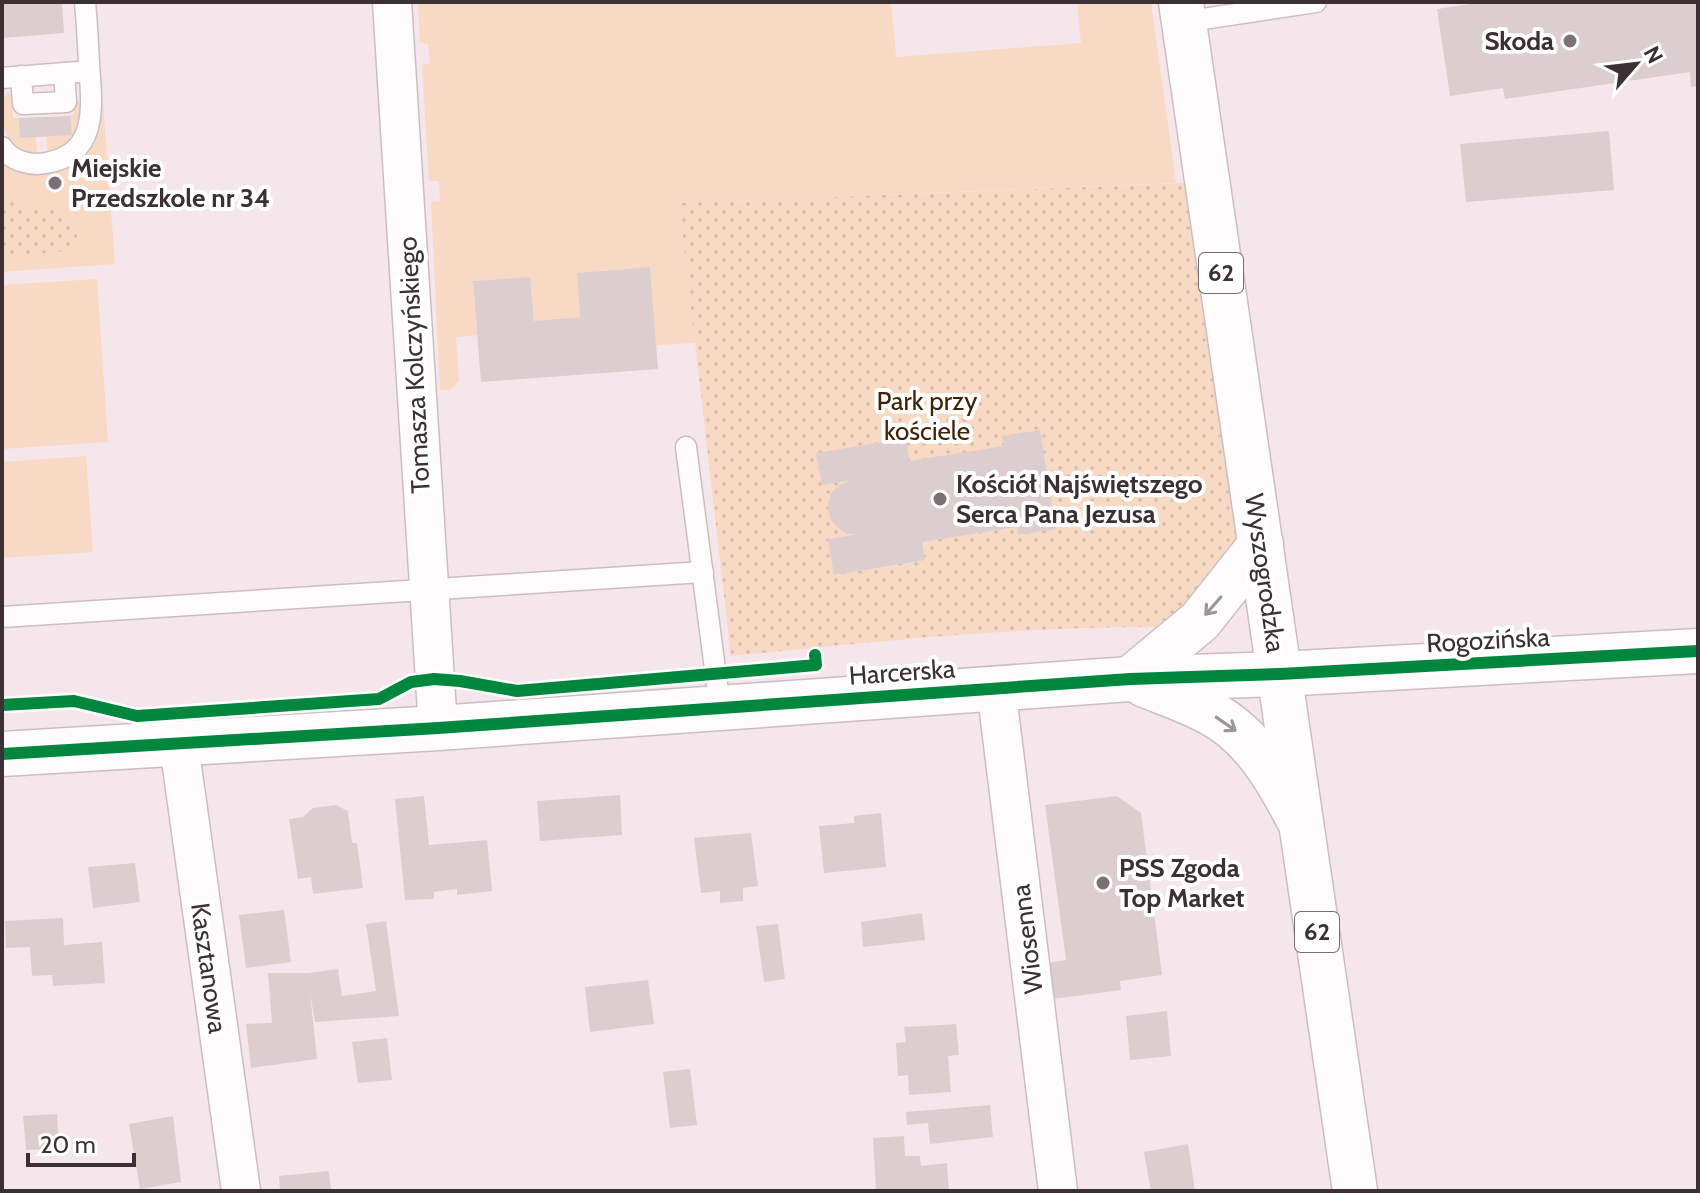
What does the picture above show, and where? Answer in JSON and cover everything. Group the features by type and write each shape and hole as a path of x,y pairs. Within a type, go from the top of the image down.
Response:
{"street":[{"name":"Tomasza Kolczyńskiego","path":"392,2 438,728"},
{"name":"Wyszogrodzka","path":"1182,12 1355,1191"},
{"path":"1261,544 1200,621 1130,679 1209,713 1233,728 1256,750 1274,775 1301,824"},
{"name":"Rogozińska","path":"1280,674 1698,651"},
{"name":"Harcerska","path":"2,754 438,728 996,687 1280,674"},
{"name":"Wiosenna","path":"996,687 1058,1191"},
{"name":"Kasztanowa","path":"179,745 241,1191"}],"lane":[{"path":"2,147 13,158 25,163 42,164 69,155 85,139 92,105 85,2"},
{"path":"1182,12 1316,2"},
{"path":"64,73 66,102 23,104 12,77 64,73 90,71"},
{"path":"686,447 720,707"},
{"path":"2,617 703,572"}],"green space":[{"path":"418,2 891,2 896,57 1081,43 1077,2 1151,2 1176,183 679,203 695,343 656,345 650,267 577,273 580,317 534,321 530,277 473,281 477,335 456,337 459,381 450,390 440,390 431,202 440,201 439,181 429,181 422,64 430,64 428,44 420,43"},
{"path":"71,88 81,109 79,127 68,142 48,155 46,136 72,134 70,116 74,115"},
{"path":"11,93 13,118 19,118 36,137 37,151 34,155 15,146 6,133 3,115 5,94"},
{"path":"103,102 115,264 2,272 2,259 65,251 79,227 66,214 55,209 2,199 2,162 13,167 94,138"},
{"name":"Park przy kościele","path":"1187,183 1239,543 1164,627 1001,632 731,656 679,203"},
{"path":"2,199 66,212 79,227 75,244 65,251 2,259"},
{"path":"97,279 108,442 2,449 2,285"},
{"path":"86,456 93,552 2,558 2,462"}],"building":[{"path":"2,2 62,2 64,33 2,38"},
{"name":"Skoda","path":"1484,2 1698,2 1698,86 1691,87 1690,72 1505,99 1503,88 1450,96 1437,9"},
{"path":"70,116 72,135 20,138 19,118"},
{"path":"1609,131 1614,190 1466,202 1460,144"},
{"path":"650,267 658,369 481,382 473,281 530,277 534,321 580,317 577,273"},
{"name":"Kościół Najświętszego Serca Pana Jezusa","path":"1040,430 1056,529 1018,535 1017,527 922,542 925,560 834,575 828,539 860,534 847,534 830,518 828,505 831,493 851,480 822,485 816,453 906,438 909,461 1004,446 1002,436"},
{"path":"620,795 622,835 540,841 537,801"},
{"path":"424,796 429,845 487,840 492,891 457,895 457,889 434,892 434,899 405,900 395,799"},
{"name":"PSS Zgoda Top Market","path":"1117,796 1141,813 1162,975 1120,981 1121,990 1053,999 1048,963 1066,960 1045,805"},
{"path":"336,805 348,811 352,843 357,843 363,888 313,894 311,877 298,879 289,819 303,817 313,808"},
{"path":"881,813 886,867 824,873 819,826 854,823 854,816"},
{"path":"751,833 758,886 743,888 743,901 720,903 720,891 701,893 694,838"},
{"path":"135,863 140,902 93,908 88,867"},
{"path":"284,910 291,962 246,968 239,915"},
{"path":"922,913 925,940 863,947 861,922"},
{"path":"63,918 64,945 102,942 105,983 53,986 52,975 32,976 30,947 6,948 5,921"},
{"path":"386,921 399,1016 315,1022 310,993 317,1059 251,1068 246,1024 272,1023 268,973 338,969 342,996 376,991 366,924"},
{"path":"778,924 785,979 764,982 756,926"},
{"path":"648,980 654,1024 590,1032 585,987"},
{"path":"1167,1011 1171,1056 1130,1060 1126,1016"},
{"path":"956,1024 959,1055 948,1056 951,1092 909,1095 908,1075 898,1076 896,1043 906,1042 904,1027"},
{"path":"387,1038 392,1080 358,1083 352,1042"},
{"path":"690,1069 697,1125 670,1128 663,1072"},
{"path":"990,1105 993,1137 930,1144 928,1123 907,1125 906,1112"},
{"path":"57,1114 59,1149 26,1150 23,1116"},
{"path":"173,1116 181,1182 140,1189 129,1124"},
{"path":"904,1136 905,1156 920,1156 921,1166 947,1163 949,1191 876,1191 873,1138"},
{"path":"1188,1144 1195,1191 1151,1191 1144,1152"},
{"path":"329,1171 331,1191 280,1191 279,1176"}],"cycle path":[{"path":"2,754 438,728 1130,679 1698,651"},
{"path":"2,705 74,701 137,716 379,699 411,682 434,679 517,691 816,665 815,655"}],"place":[{"name":"Skoda","path":"1570,41"},
{"name":"Miejskie Przedszkole nr 34","path":"55,183"},
{"name":"Kościół Najświętszego Serca Pana Jezusa","path":"940,499"},
{"name":"PSS Zgoda Top Market","path":"1103,883"}]}
